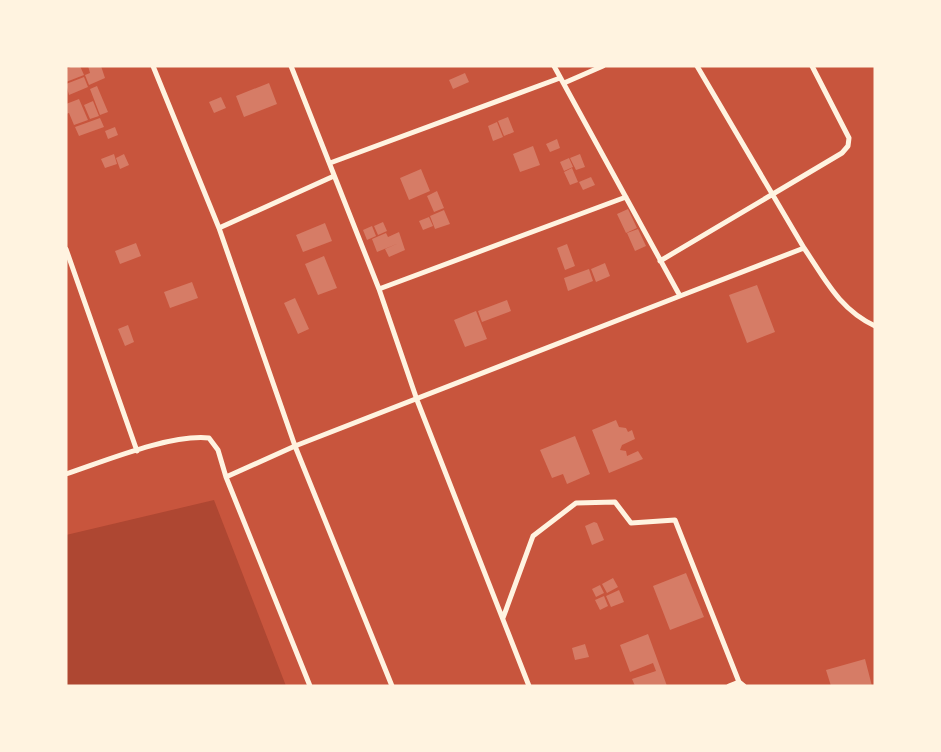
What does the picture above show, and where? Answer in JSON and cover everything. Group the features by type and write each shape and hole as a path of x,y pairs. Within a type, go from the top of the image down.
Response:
{"street":[{"path":"153,66 219,228 295,446 392,686"},
{"path":"291,66 379,289 417,400 529,686"},
{"path":"554,66 680,296"},
{"path":"564,83 603,66"},
{"path":"697,66 804,248 835,294 850,312 875,326"},
{"path":"660,261 842,153 848,146 849,138 812,66"},
{"path":"330,162 560,78"},
{"path":"219,228 334,176"},
{"path":"379,289 626,197"},
{"path":"226,477 295,446 804,248"},
{"path":"66,249 137,450"},
{"path":"66,474 137,450 194,437 209,438 218,450 226,477 310,686"},
{"path":"503,619 533,536 576,503 615,502 632,523 674,520 738,682 744,686"},
{"path":"729,686 738,682"}],"shaded area":[{"path":"214,500 286,686 66,686 66,535"}],"building":[{"path":"80,66 84,75 66,82 66,69"},
{"path":"88,66 101,66 105,78 89,85 85,75 90,73"},
{"path":"465,73 469,82 453,89 449,80"},
{"path":"84,77 88,87 69,95 66,84"},
{"path":"269,83 277,104 244,117 236,96"},
{"path":"97,86 108,112 100,115 90,89"},
{"path":"221,97 226,108 214,113 209,102"},
{"path":"79,99 88,120 74,125 69,113 66,114 66,104"},
{"path":"93,101 99,116 90,119 84,105"},
{"path":"508,117 514,132 504,136 498,121"},
{"path":"100,118 104,127 79,136 75,127"},
{"path":"497,122 503,137 493,141 488,126"},
{"path":"115,127 118,135 108,139 105,131"},
{"path":"557,139 560,148 550,152 546,144"},
{"path":"533,146 540,165 520,172 513,154"},
{"path":"114,154 117,164 105,168 101,159"},
{"path":"124,154 129,165 120,169 116,158"},
{"path":"580,154 585,167 576,170 570,158"},
{"path":"569,158 573,167 564,171 560,162"},
{"path":"572,168 578,182 570,185 564,172"},
{"path":"421,169 430,191 409,200 400,178"},
{"path":"591,177 595,185 583,190 579,182"},
{"path":"437,191 444,208 434,212 427,196"},
{"path":"628,209 637,228 626,233 617,214"},
{"path":"444,210 450,224 435,229 430,216"},
{"path":"429,217 433,226 423,230 419,221"},
{"path":"383,222 387,231 378,235 374,226"},
{"path":"325,223 332,241 303,252 296,235"},
{"path":"372,226 376,236 367,240 363,230"},
{"path":"638,229 646,246 635,251 627,233"},
{"path":"399,232 405,250 389,257 385,249 399,243 377,252 372,239 386,233 388,237"},
{"path":"136,243 141,256 120,264 115,251"},
{"path":"567,244 575,266 565,270 557,248"},
{"path":"324,256 337,288 318,295 305,264"},
{"path":"605,263 610,276 596,282 591,269"},
{"path":"589,269 593,281 568,291 564,278"},
{"path":"192,282 198,298 170,308 164,292"},
{"path":"757,285 775,332 747,343 729,295"},
{"path":"295,298 309,329 298,334 284,303"},
{"path":"507,300 511,311 482,322 478,311"},
{"path":"476,311 487,339 465,347 454,320"},
{"path":"128,325 134,342 125,346 118,329"},
{"path":"616,420 619,427 626,428 628,432 632,430 635,439 622,445 620,450 626,451 627,456 638,451 643,459 609,473 592,430"},
{"path":"575,436 590,474 567,484 563,474 552,478 540,450"},
{"path":"594,522 597,523 604,540 592,545 585,526"},
{"path":"686,573 704,617 670,630 653,586"},
{"path":"613,578 618,587 607,593 602,584"},
{"path":"600,585 604,593 596,597 592,589"},
{"path":"619,590 624,602 611,607 606,596"},
{"path":"604,596 608,606 600,610 595,600"},
{"path":"648,634 667,686 635,686 632,679 656,671 653,663 630,672 620,645"},
{"path":"585,644 589,657 575,660 572,648"},
{"path":"865,659 872,686 831,686 826,670"}]}
